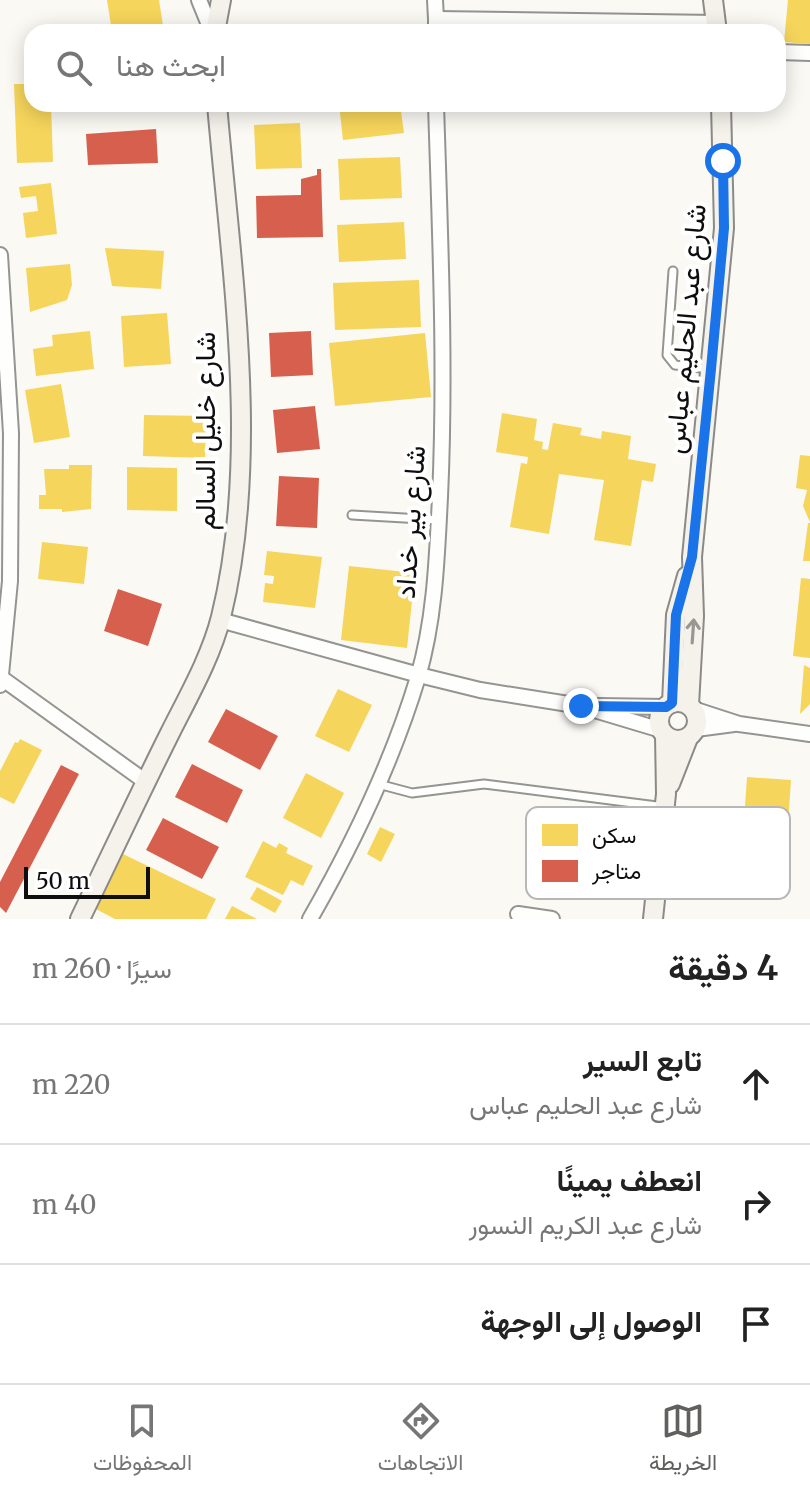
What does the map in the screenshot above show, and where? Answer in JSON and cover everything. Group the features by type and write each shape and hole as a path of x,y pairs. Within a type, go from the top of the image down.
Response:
{"street":[{"path":"199,0 210,24"},
{"path":"216,24 221,0"},
{"path":"435,0 436,24"},
{"path":"713,0 716,24"},
{"path":"786,52 810,53"},
{"name":"شارع خليل السالم","path":"80,919 194,684 220,620 236,520 239,468 238,376 218,112"},
{"name":"شارع بير خداد","path":"310,919 357,837 378,784 419,675 432,607 439,520 442,381 436,112"},
{"name":"شارع عبد الحليم عباس","path":"680,706 694,616 692,557 724,228 721,112"},
{"path":"0,255 11,433 10,581 1,680 146,782"},
{"path":"220,620 480,690 581,706 680,706 739,724 810,734"},
{"path":"581,706 676,740 739,724"},
{"path":"664,807 663,733 659,718 680,706"},
{"path":"665,800 697,718 680,706"},
{"path":"653,919 655,899"},
{"path":"518,914 552,919"}],"lane":[{"path":"673,271 667,355 675,365 711,369"},
{"path":"352,515 439,520"},
{"path":"378,784 412,793 484,784 665,800"}],"building: سكن":[{"path":"107,0 159,0 163,24 111,24"},
{"path":"788,0 810,0 810,44 786,42"},
{"path":"14,84 24,84 24,112 51,112 53,162 17,163"},
{"path":"340,112 401,112 404,133 343,140"},
{"path":"300,123 302,168 256,169 254,125"},
{"path":"400,157 402,198 340,200 338,159"},
{"path":"51,183 57,234 26,238 23,213 38,211 36,196 21,198 19,187"},
{"path":"404,222 406,259 339,262 337,225"},
{"path":"105,248 164,251 161,289 112,286"},
{"path":"70,264 72,285 67,300 30,312 26,268"},
{"path":"419,280 421,327 335,330 333,283"},
{"path":"167,313 171,364 124,367 121,316"},
{"path":"90,331 94,369 36,376 33,349 53,346 52,335"},
{"path":"425,333 431,397 335,406 329,343"},
{"path":"61,384 70,437 34,443 25,390"},
{"path":"502,413 537,419 534,440 543,442 542,449 548,450 553,423 582,428 580,435 601,439 602,431 631,436 628,459 656,464 653,482 642,480 631,546 594,540 604,480 559,474 549,534 510,527 521,463 527,464 528,457 496,452"},
{"path":"144,415 206,416 205,458 143,456"},
{"path":"800,455 810,456 810,522 803,506 807,490 796,488"},
{"path":"69,465 92,465 91,509 62,512 62,509 39,509 39,495 46,495 44,469 69,469"},
{"path":"127,467 177,468 177,511 127,510"},
{"path":"808,523 810,561 803,561"},
{"path":"42,542 88,547 84,584 38,579"},
{"path":"267,551 322,557 315,608 263,602 265,583 273,584 274,576 264,575"},
{"path":"349,566 415,573 407,648 341,640"},
{"path":"801,578 810,579 810,658 793,656"},
{"path":"804,665 810,668 810,704 800,714"},
{"path":"338,689 372,705 349,752 315,736"},
{"path":"20,739 42,750 14,804 0,797 0,771 15,742 18,743"},
{"path":"306,773 344,793 321,838 283,818"},
{"path":"747,777 791,780 789,807 745,807"},
{"path":"380,827 395,834 381,862 367,854"},
{"path":"263,841 276,848 279,843 288,848 286,853 313,866 303,886 291,880 283,895 245,877"},
{"path":"121,853 216,899 206,919 115,919 94,908"},
{"path":"257,887 282,901 275,913 250,899"},
{"path":"232,906 257,919 225,919"}],"building: متاجر":[{"path":"156,129 158,163 88,165 86,134"},
{"path":"317,169 321,169 323,237 257,238 256,196 301,195 301,179 317,175"},
{"path":"311,331 313,375 271,377 269,333"},
{"path":"315,406 320,449 277,453 273,410"},
{"path":"279,476 319,478 317,528 276,526"},
{"path":"118,589 162,604 148,646 104,631"},
{"path":"226,709 278,736 260,770 208,742"},
{"path":"192,764 243,790 227,823 175,797"},
{"path":"61,765 79,774 6,913 0,907 0,882"},
{"path":"163,818 219,847 202,879 146,850"}],"route":[{"path":"581,706 666,707 672,703 676,615 692,557 711,369 724,228 723,161"}]}
